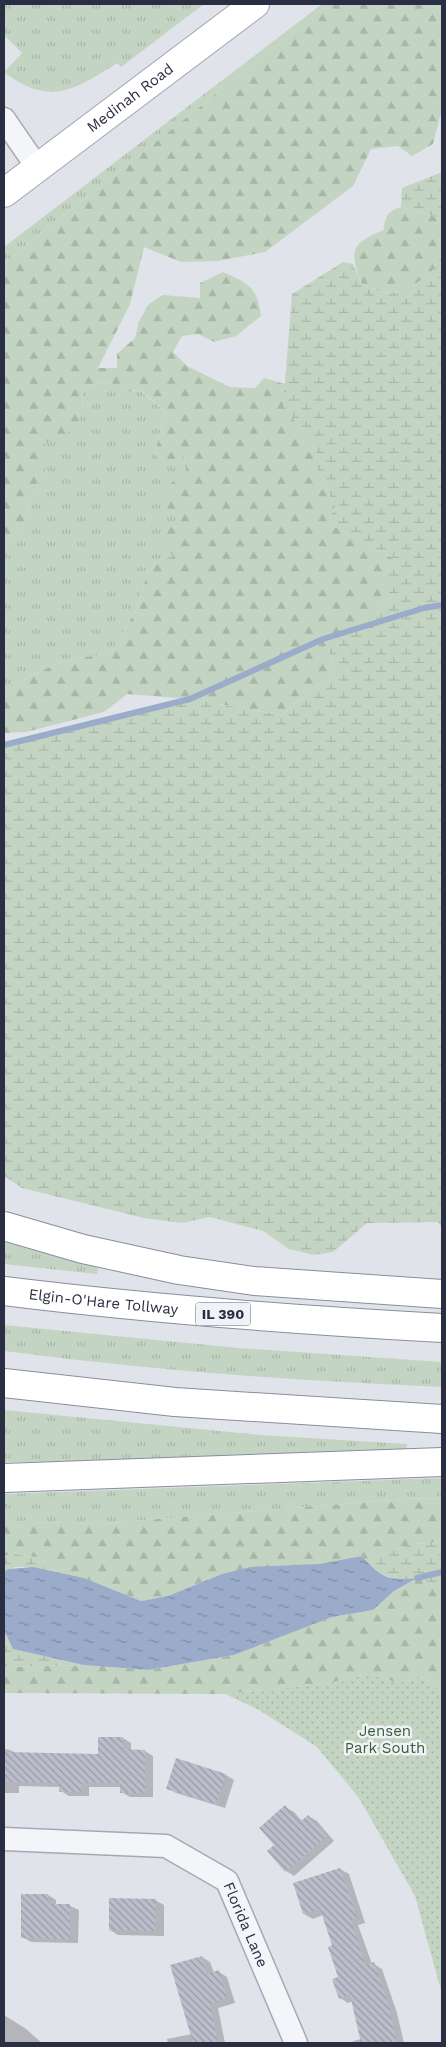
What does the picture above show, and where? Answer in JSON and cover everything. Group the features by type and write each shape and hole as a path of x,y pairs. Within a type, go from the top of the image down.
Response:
{"main road":[{"name":"Medinah Road","path":"4,193 255,4"},
{"path":"4,1226 83,1249 179,1270 254,1281 442,1294"},
{"name":"Elgin-O'Hare Tollway","path":"4,1291 109,1304 261,1317 442,1328"},
{"path":"4,1383 175,1402 442,1419"},
{"path":"4,1478 442,1462"}],"street":[{"path":"4,119 37,167"},
{"name":"Florida Lane","path":"4,1839 166,1846 227,1882 296,2043"}],"green space":[{"path":"4,4 204,4 121,67 117,63 75,87 62,91 48,92 20,83 4,72 22,53 4,35"},
{"path":"322,4 329,4 4,263 4,247"},
{"path":"329,4 442,4 442,109 433,144 412,156 398,146 371,149 353,186 265,252 218,261 181,262 144,247 130,304 98,368 117,368 117,354 135,338 139,321 149,304 163,295 200,298 200,283 223,272 245,283 257,298 261,316 236,336 214,342 198,334 182,336 173,352 187,366 230,387 255,388 264,378 285,384 284,406 316,448 315,464 335,506 328,523 396,560 383,576 390,597 367,627 323,639 337,671 281,715 190,699 127,694 104,712 26,732 4,733 4,694 30,676 67,659 110,654 136,610 146,577 158,559 173,557 162,537 177,520 165,507 164,489 186,471 183,453 173,463 161,464 155,453 165,411 140,390 125,392 110,382 82,386 83,412 76,429 45,443 45,474 28,501 27,518 19,535 4,540 4,516 6,509 4,508 4,263"},
{"path":"442,172 442,223 436,217 401,207 402,188"},
{"path":"401,207 436,217 442,223 442,254 430,275 403,291 383,293 362,284 355,264 355,250 364,239 384,230 388,215 393,210"},
{"path":"442,254 442,1227 437,1222 367,1223 333,1252 314,1255 289,1249 263,1231 210,1217 182,1223 144,1218 22,1188 4,1176 4,745 190,699 281,715 337,671 323,639 367,627 390,597 383,576 396,560 328,523 335,506 315,464 316,448 283,406 292,294 343,262 353,264 362,284 383,293 403,291 430,275"},
{"path":"111,382 125,392 139,390 165,411 155,453 173,463 183,453 186,472 177,520 173,558 158,559 146,577 136,610 110,654 67,659 30,676 4,694 4,604 6,600 4,597 4,540 19,535 27,518 28,501 45,474 45,443 83,412 82,386"},
{"path":"4,1240 98,1266 97,1274 4,1264"},
{"path":"4,1325 239,1348 442,1362 442,1387 222,1374 4,1351"},
{"path":"4,1410 261,1435 407,1444 406,1452 162,1461 4,1462"},
{"path":"442,1478 442,1498 405,1499 97,1524 4,1521 4,1494"},
{"path":"442,1498 442,1539 430,1543 412,1544 366,1560 362,1556 319,1564 222,1574 168,1596 141,1601 84,1578 56,1572 40,1558 17,1554 4,1556 4,1521 97,1524 405,1499"},
{"path":"442,1539 442,1583 434,1586 417,1578 396,1580 380,1574 366,1560 412,1544 430,1543"},
{"path":"16,1554 40,1558 56,1572 16,1567 4,1572 4,1556"},
{"path":"417,1578 434,1586 442,1583 442,1692 423,1677 398,1683 369,1674 324,1684 225,1694 4,1693 4,1667 84,1665 148,1670 234,1655 332,1617 373,1610 394,1591"},
{"path":"4,1630 14,1649 84,1665 4,1667"},
{"name":"Jensen Park South","path":"369,1674 398,1683 423,1677 442,1692 442,1994 415,1896 359,1798 317,1747 259,1710 225,1694 324,1684"}],"water":[{"path":"362,1556 385,1576 398,1579 417,1578 394,1591 373,1610 332,1617 234,1655 148,1670 84,1665 13,1649 4,1630 4,1572 8,1569 33,1567 84,1578 141,1601 168,1596 222,1574 251,1567 319,1564"}],"building":[{"path":"98,1737 123,1737 123,1749 145,1750 145,1793 120,1793 120,1783 81,1783 81,1792 59,1792 59,1783 4,1782 4,1752 98,1754"},
{"path":"176,1758 226,1774 216,1804 166,1789"},
{"path":"285,1805 300,1822 308,1815 327,1836 285,1872 267,1851 274,1845 259,1828"},
{"path":"340,1868 357,1918 351,1920 365,1965 374,1962 389,2007 397,2043 361,2043 350,1995 339,1999 332,1979 338,1977 328,1947 332,1945 320,1909 303,1914 293,1883"},
{"path":"21,1894 48,1894 48,1904 70,1904 70,1939 21,1938"},
{"path":"109,1898 156,1899 155,1931 109,1930"},
{"path":"202,1956 207,1974 219,1970 227,1998 210,2004 218,2043 193,2043 170,1965"}],"waterway":[{"path":"4,745 190,699 323,639 424,608 442,605"},
{"path":"417,1578 442,1572"}]}
